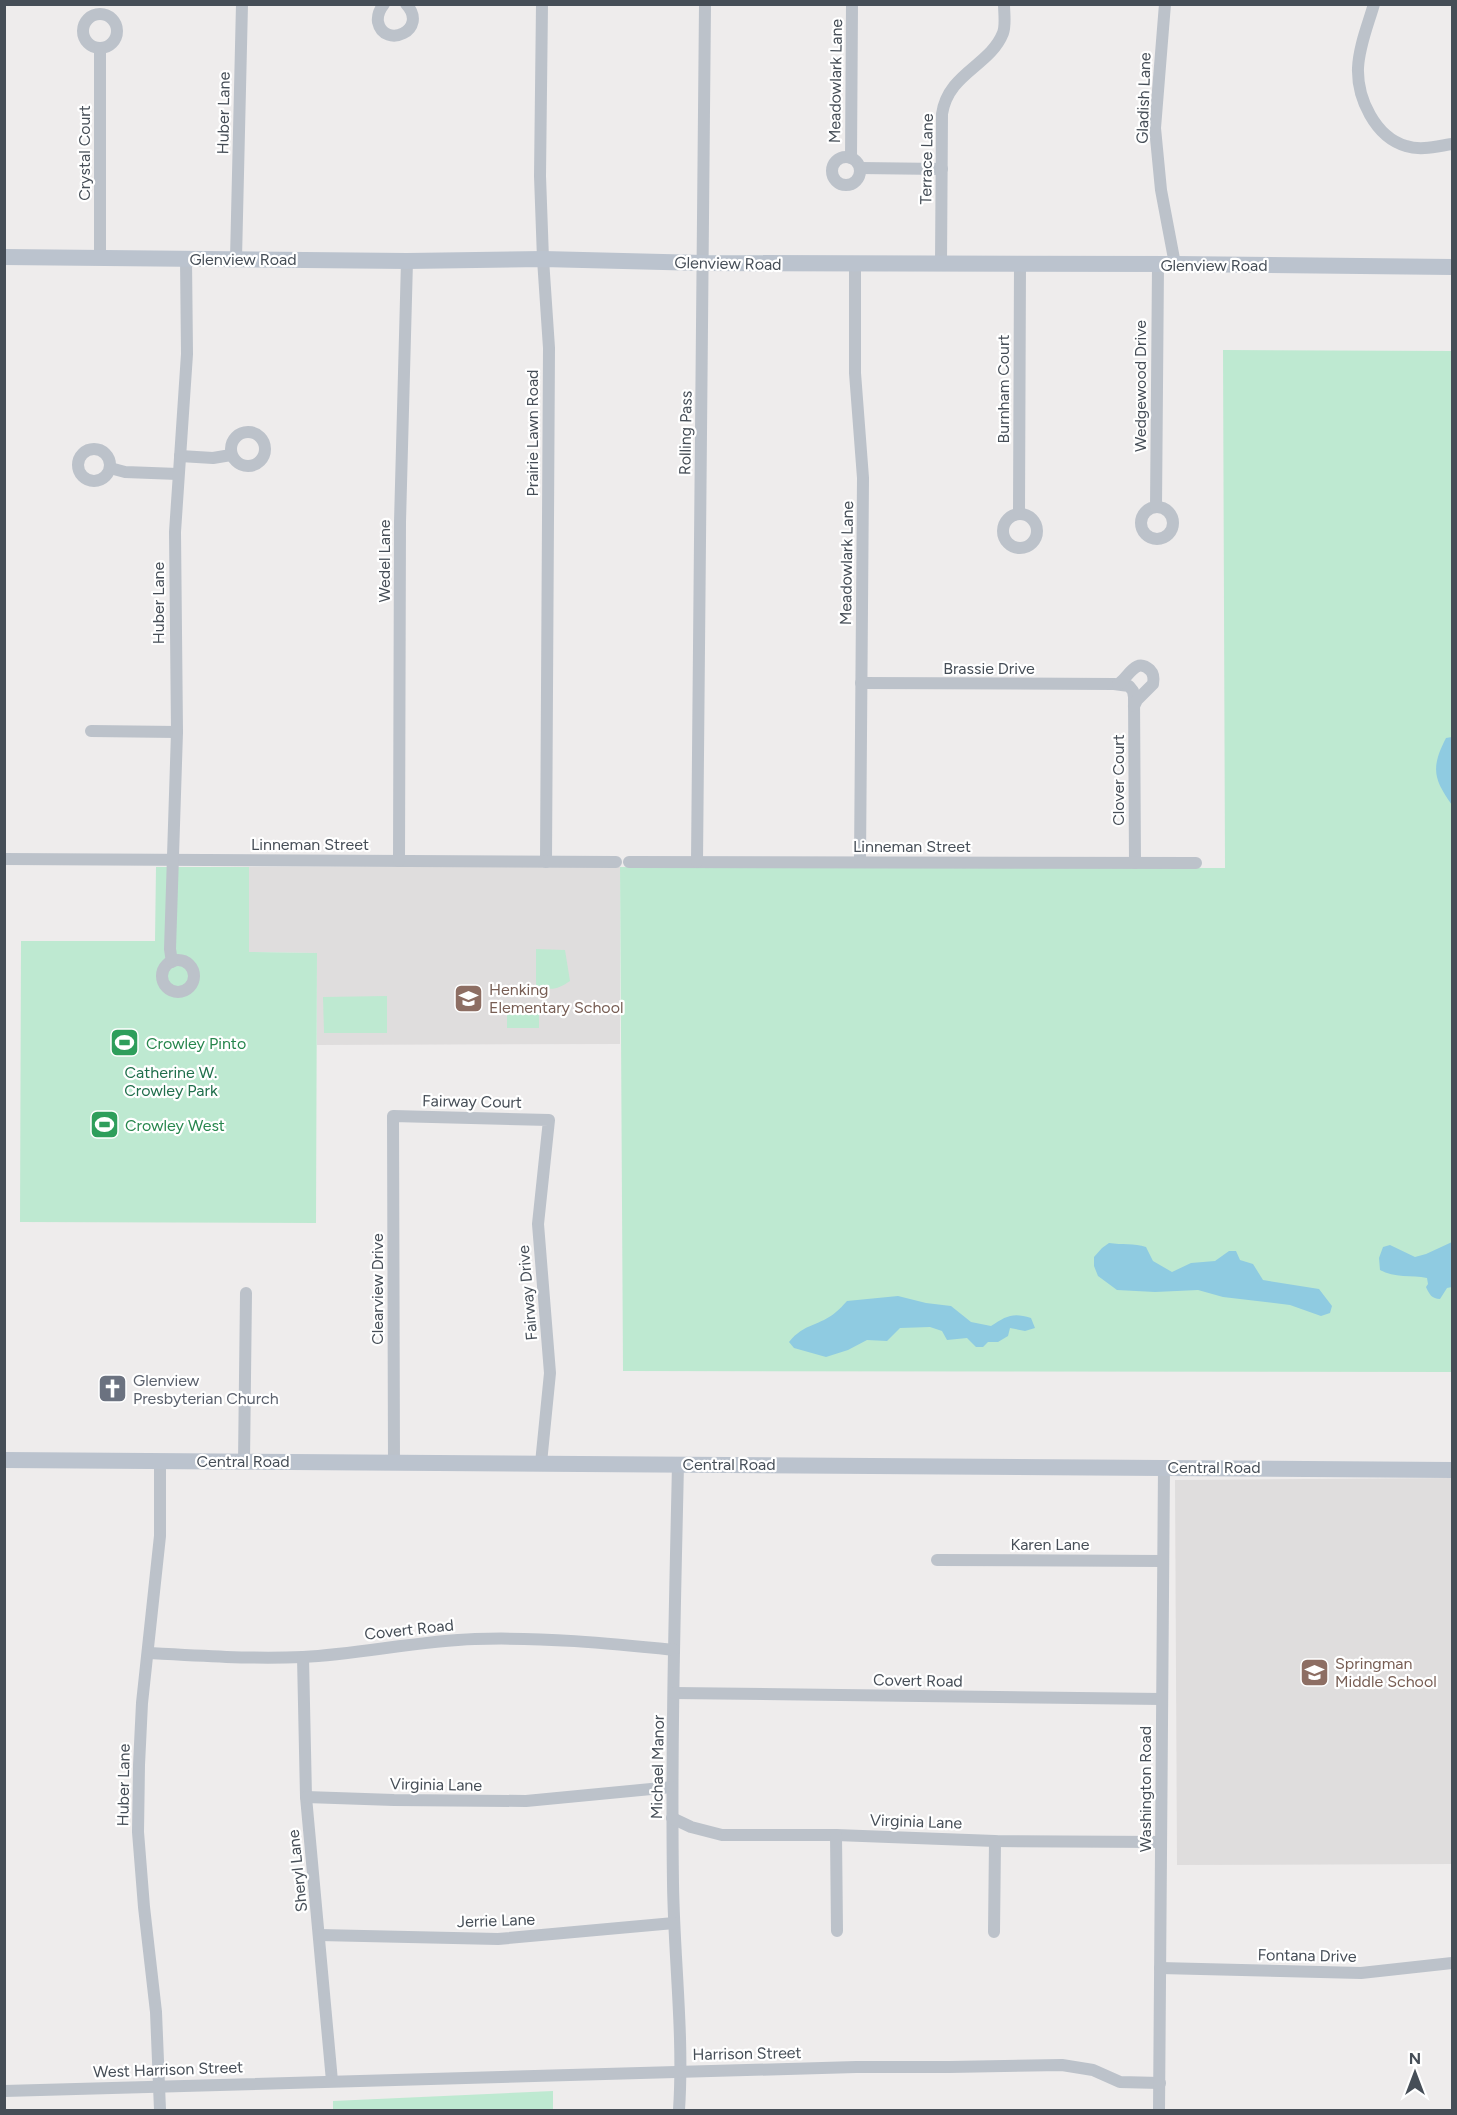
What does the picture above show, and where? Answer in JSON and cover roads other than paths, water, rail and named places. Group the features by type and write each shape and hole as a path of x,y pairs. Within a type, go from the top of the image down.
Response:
{"main road":[{"name":"Glenview Road","path":"4,257 1452,267"},
{"name":"Central Road","path":"4,1460 1452,1470"}],"street":[{"name":"Huber Lane","path":"236,259 242,4"},
{"path":"384,4 378,13 379,25 386,33 397,36 407,31 413,21 406,4"},
{"name":"Prairie Lawn Road","path":"542,4 540,176 549,348 546,862"},
{"name":"Rolling Pass","path":"698,862 705,4"},
{"name":"Meadowlark Lane","path":"851,158 852,4"},
{"name":"Terrace Lane","path":"942,264 944,100 950,90 998,42 1004,30 1004,4"},
{"name":"Gladish Lane","path":"1165,4 1155,128 1161,190 1175,264"},
{"path":"1374,4 1362,41 1358,69 1363,99 1373,123 1405,146 1423,148 1452,144"},
{"name":"Crystal Court","path":"100,48 100,258"},
{"name":"Meadowlark Lane","path":"842,158 851,158 860,168 859,178 852,184 843,185 835,181 832,172 834,163 842,158"},
{"path":"860,168 942,169"},
{"name":"Huber Lane","path":"172,962 170,949 177,732 174,588 178,474 187,354 186,259"},
{"name":"Wedel Lane","path":"399,861 400,522 407,261"},
{"name":"Meadowlark Lane","path":"855,264 855,373 863,478 860,862"},
{"name":"Burnham Court","path":"1019,513 1020,264"},
{"name":"Wedgewood Drive","path":"1156,507 1158,265"},
{"path":"180,456 213,458 231,455"},
{"path":"110,468 125,472 178,474"},
{"path":"1118,684 1124,681 1135,667 1143,666 1151,671 1153,684 1134,701"},
{"name":"Brassie Drive","path":"861,683 1118,684"},
{"path":"1118,684 1129,686 1133,691 1134,701"},
{"name":"Clover Court","path":"1134,701 1135,863"},
{"path":"91,732 177,732"},
{"name":"Linneman Street","path":"4,859 1196,863"},
{"name":"Fairway Court","path":"393,1116 549,1120"},
{"name":"Clearview Drive","path":"393,1116 394,1462"},
{"name":"Fairway Drive","path":"541,1463 550,1373 538,1224 549,1120"},
{"path":"244,1461 246,1293"},
{"name":"Huber Lane","path":"160,1461 160,1536 139,1765 138,1832 156,2012 160,2110"},
{"name":"Michael Manor","path":"678,1464 672,1818 674,1923 682,2071 679,2110"},
{"name":"Washington Road","path":"1159,2110 1164,1467"},
{"name":"Karen Lane","path":"937,1560 1163,1560"},
{"name":"Covert Road","path":"148,1653 220,1658 303,1657 472,1639 534,1638 674,1650"},
{"name":"Sheryl Lane","path":"303,1657 306,1797 332,2081"},
{"name":"Covert Road","path":"674,1693 1162,1699"},
{"name":"Virginia Lane","path":"306,1797 526,1801 672,1787"},
{"name":"Virginia Lane","path":"672,1818 691,1827 722,1835 836,1835 1161,1842"},
{"path":"836,1835 837,1931"},
{"path":"994,1932 995,1840"},
{"name":"Jerrie Lane","path":"319,1935 498,1939 674,1923"},
{"name":"Fontana Drive","path":"1160,1968 1361,1973 1452,1963"},
{"name":"Harrison Street","path":"332,2081 682,2071 1062,2064 1093,2070 1120,2082 1160,2083"},
{"name":"West Harrison Street","path":"4,2091 332,2081"}],"water":[{"path":"1452,737 1452,805 1441,788 1436,765 1446,738"},
{"path":"1452,1242 1452,1287 1447,1288 1440,1299 1428,1292 1427,1278 1385,1273 1380,1270 1379,1258 1383,1247 1390,1245 1415,1257"},
{"path":"1109,1243 1146,1247 1153,1261 1172,1272 1191,1263 1215,1261 1229,1251 1236,1251 1240,1260 1253,1264 1263,1280 1319,1289 1332,1306 1330,1313 1321,1316 1290,1305 1223,1297 1198,1290 1155,1292 1117,1290 1098,1276 1094,1266 1094,1257"},
{"path":"898,1296 951,1306 971,1322 991,1326 1010,1316 1025,1316 1031,1318 1035,1328 1025,1331 1010,1328 1008,1336 998,1342 988,1342 983,1347 976,1347 967,1338 947,1340 942,1331 930,1327 900,1328 887,1341 867,1340 848,1350 826,1357 794,1348 789,1342 800,1331 830,1317 847,1301"}],"place":[{"name":"Henking Elementary School","path":"468,998"},
{"name":"Crowley Pinto","path":"125,1043"},
{"name":"Crowley West","path":"104,1125"},
{"name":"Glenview Presbyterian Church","path":"112,1389"},
{"name":"Springman Middle School","path":"1314,1672"}],"park label":[{"name":"Catherine W. Crowley Park","path":"171,1081"}]}
